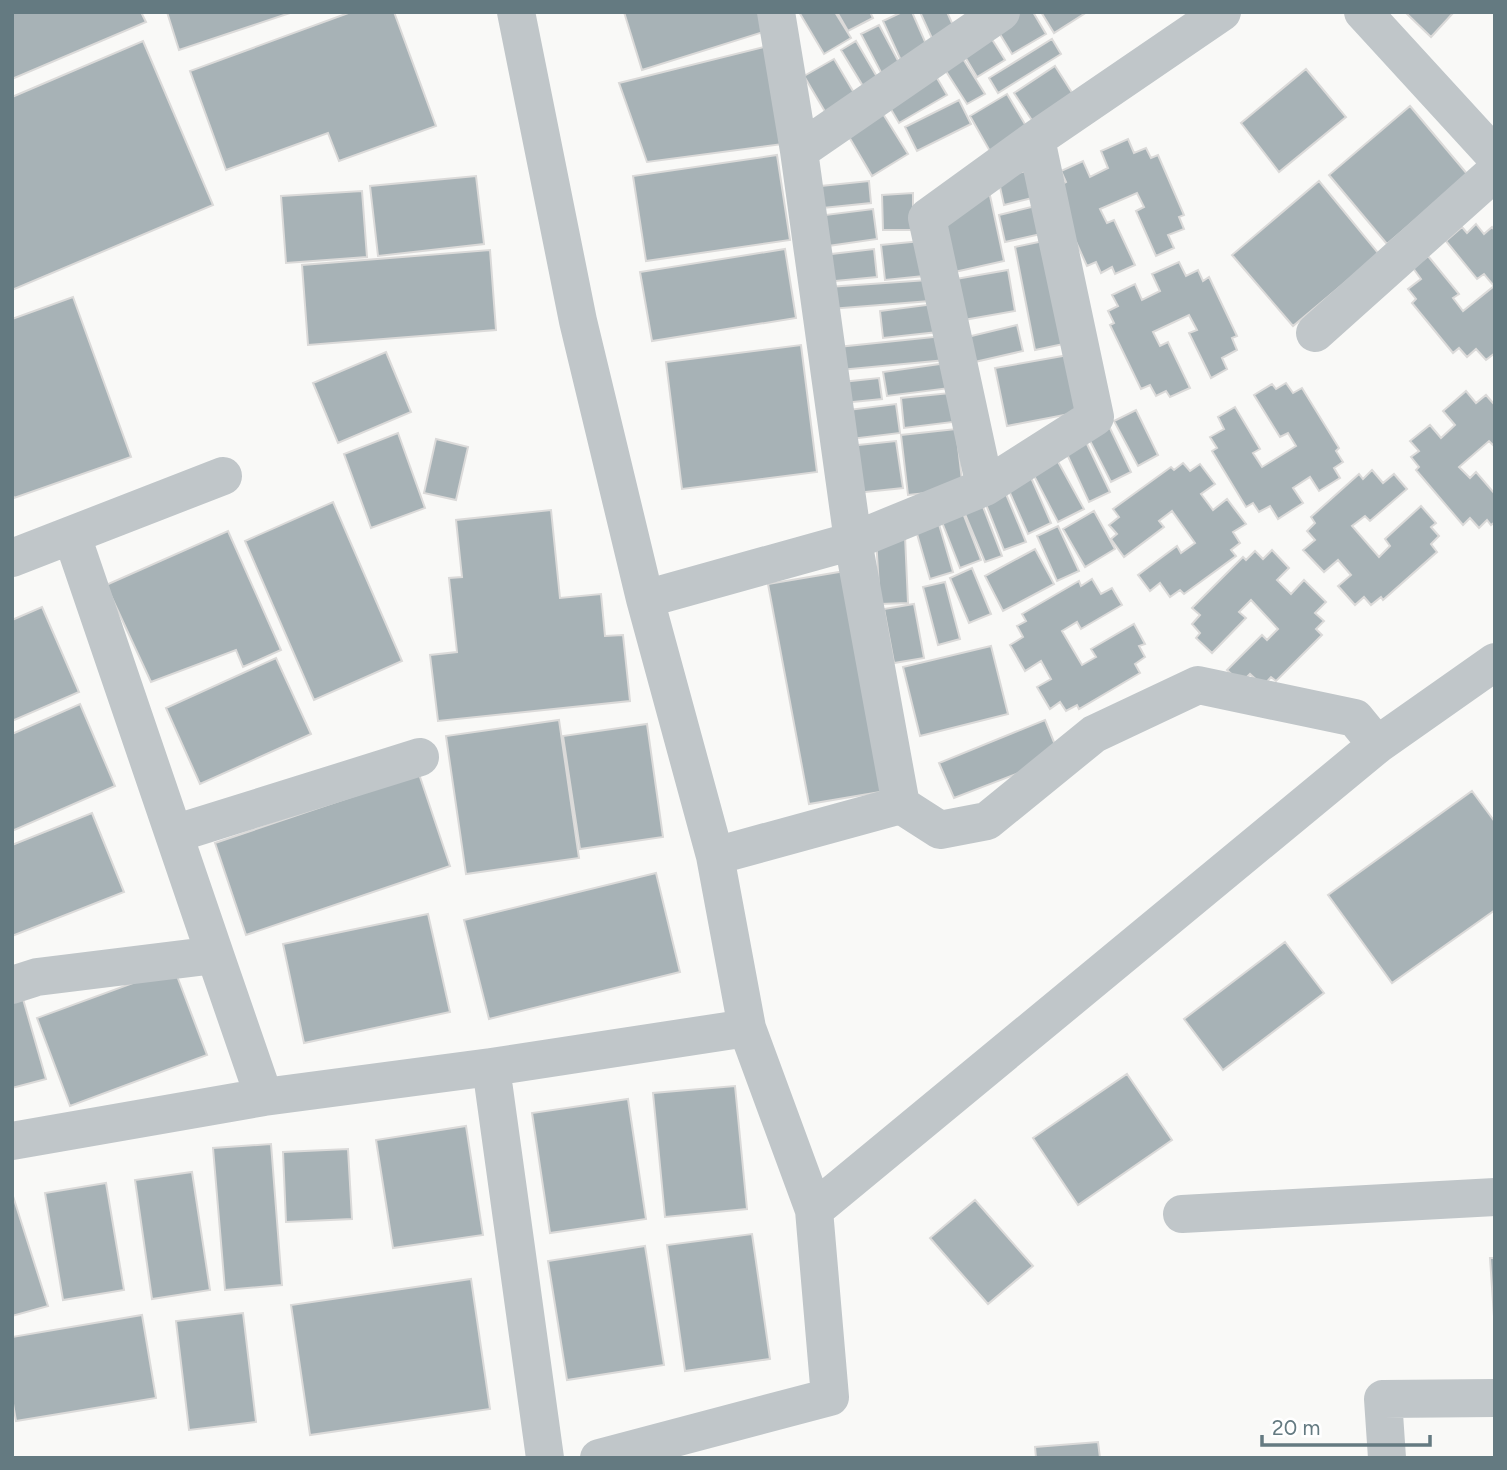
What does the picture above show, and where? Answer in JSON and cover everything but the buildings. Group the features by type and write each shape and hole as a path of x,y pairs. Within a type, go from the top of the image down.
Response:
{"street":[{"path":"516,12 578,321 645,599 715,856 747,1028 814,1210 830,1397 599,1458"},
{"path":"776,12 799,151 853,541 901,805 940,830 987,821 1094,734 1198,685 1355,718 1377,745"},
{"path":"799,151 1001,12"},
{"path":"985,487 927,218 1036,139 1222,12"},
{"path":"1363,12 1495,156"},
{"path":"645,599 853,541 985,487 1095,417 1036,139"},
{"path":"1315,333 1495,172"},
{"path":"12,558 223,476"},
{"path":"72,536 264,1097"},
{"path":"814,1210 1377,745 1495,662"},
{"path":"174,834 420,757"},
{"path":"715,856 901,805"},
{"path":"12,985 37,978 215,955"},
{"path":"12,1141 264,1097 491,1067 747,1028"},
{"path":"491,1067 545,1458"},
{"path":"1182,1214 1495,1197"},
{"path":"1387,1458 1383,1399 1495,1398"}]}
